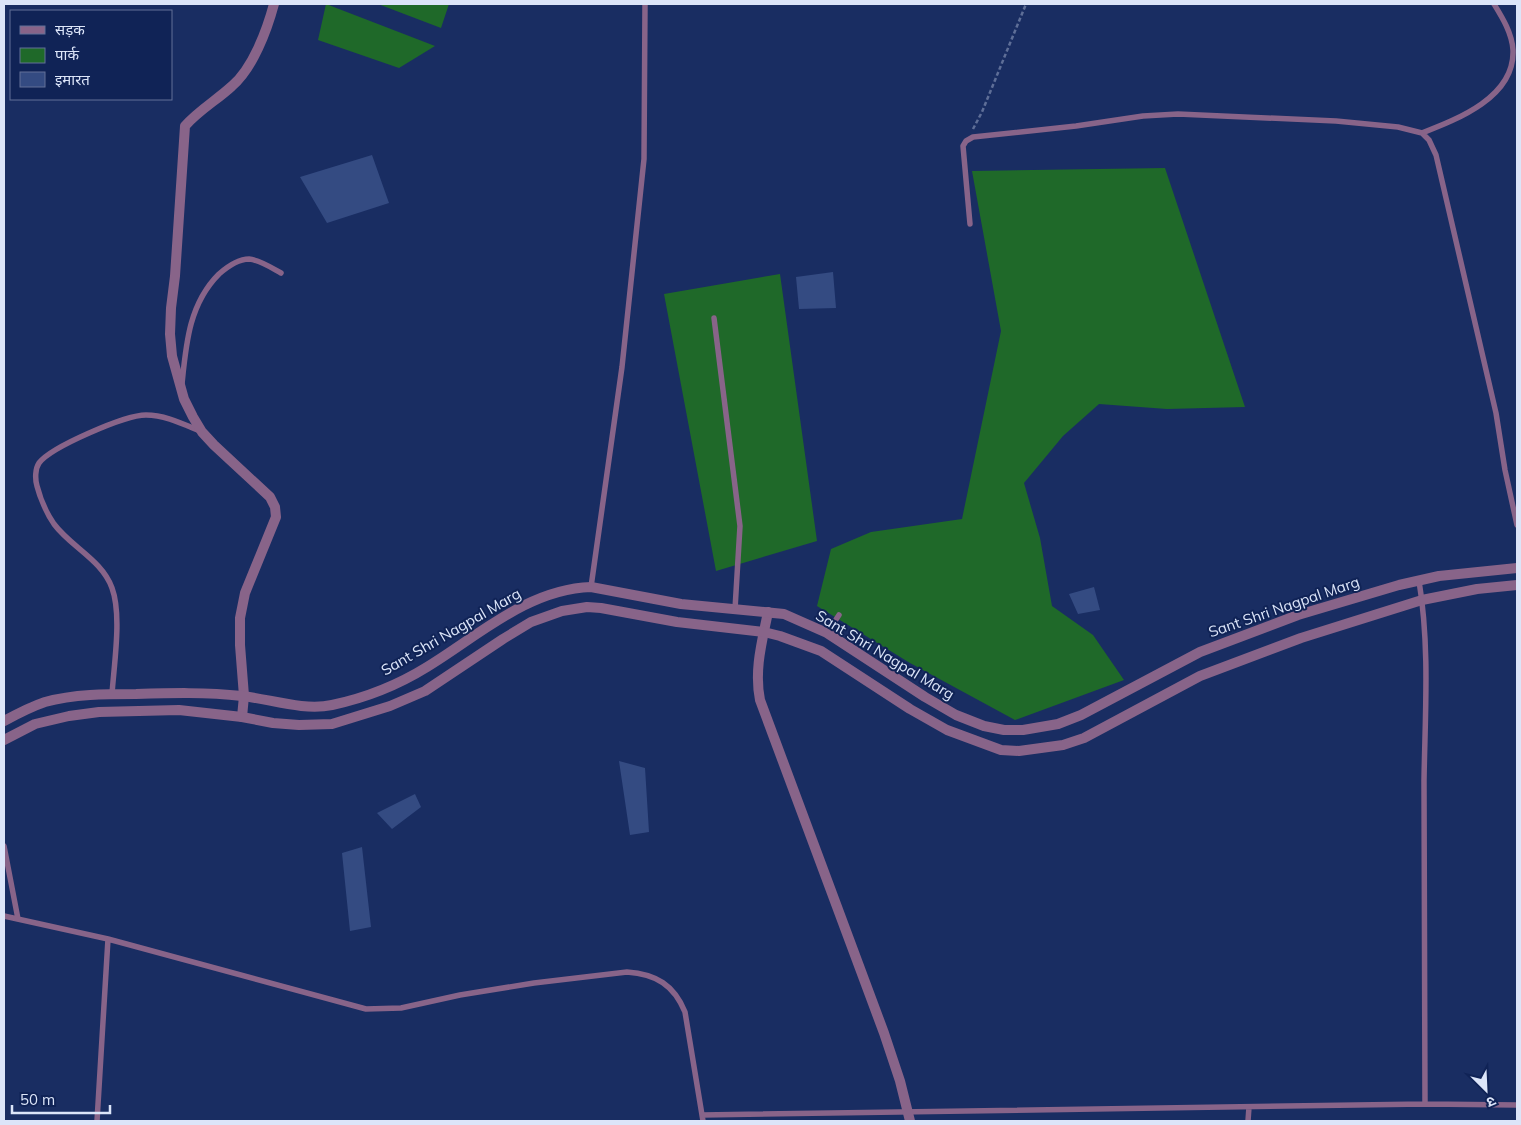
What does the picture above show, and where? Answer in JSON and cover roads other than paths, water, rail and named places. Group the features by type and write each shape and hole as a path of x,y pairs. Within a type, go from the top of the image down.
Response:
{"street":[{"path":"242,717 244,696 239,632 240,618 245,593 276,517 275,507 270,497 202,432 193,417 182,392 172,356 170,334 171,308 175,276 185,126 192,118 234,85 248,66 263,37 274,4"},
{"name":"Sant Shri Nagpal Marg","path":"4,721 28,708 46,702 64,698 112,694 183,692 244,696 276,703 329,706 359,698 394,685 426,668 504,617 531,603 556,592 578,587 591,587 681,604 784,614 827,633 924,697 956,714 984,726 1004,730 1024,730 1058,724 1081,715 1200,652 1298,615 1399,585 1439,576 1517,568"},
{"name":"Sant Shri Nagpal Marg","path":"4,740 35,724 69,716 99,712 179,710 242,717 273,723 298,725 332,724 390,706 425,691 531,622 575,608 601,608 677,622 764,632 780,636 821,651 910,709 947,730 1001,750 1019,751 1063,745 1084,738 1200,676 1301,638 1422,600 1477,589 1517,585"},
{"path":"768,612 757,674 760,700 881,1024 900,1081 910,1121"}],"lane":[{"path":"591,587 622,367 644,159 645,4"},
{"path":"1422,133 1474,109 1492,96 1506,79 1512,62 1513,50 1510,35 1494,4"},
{"path":"970,224 963,146 966,141 973,138 1161,114 1336,121 1398,127 1422,133 1429,140 1436,156 1496,413 1505,470 1517,525"},
{"path":"182,392 188,337 194,314 202,296 213,281 225,269 238,261 250,259 266,264 281,273"},
{"path":"714,318 740,526 735,609"},
{"path":"112,694 116,600 112,586 104,572 53,523 37,485 36,472 40,463 47,456 79,438 121,419 144,415 160,417 202,432"},
{"path":"1419,581 1422,600 1426,676 1425,1104"},
{"path":"827,633 839,615"},
{"path":"4,846 18,920"},
{"path":"4,916 108,939 366,1009 401,1008 460,995 534,983 627,972 638,973 663,983 680,1000 685,1012 703,1118 1425,1104 1517,1105"},
{"path":"97,1121 108,939"},
{"path":"1248,1121 1249,1107"}]}
